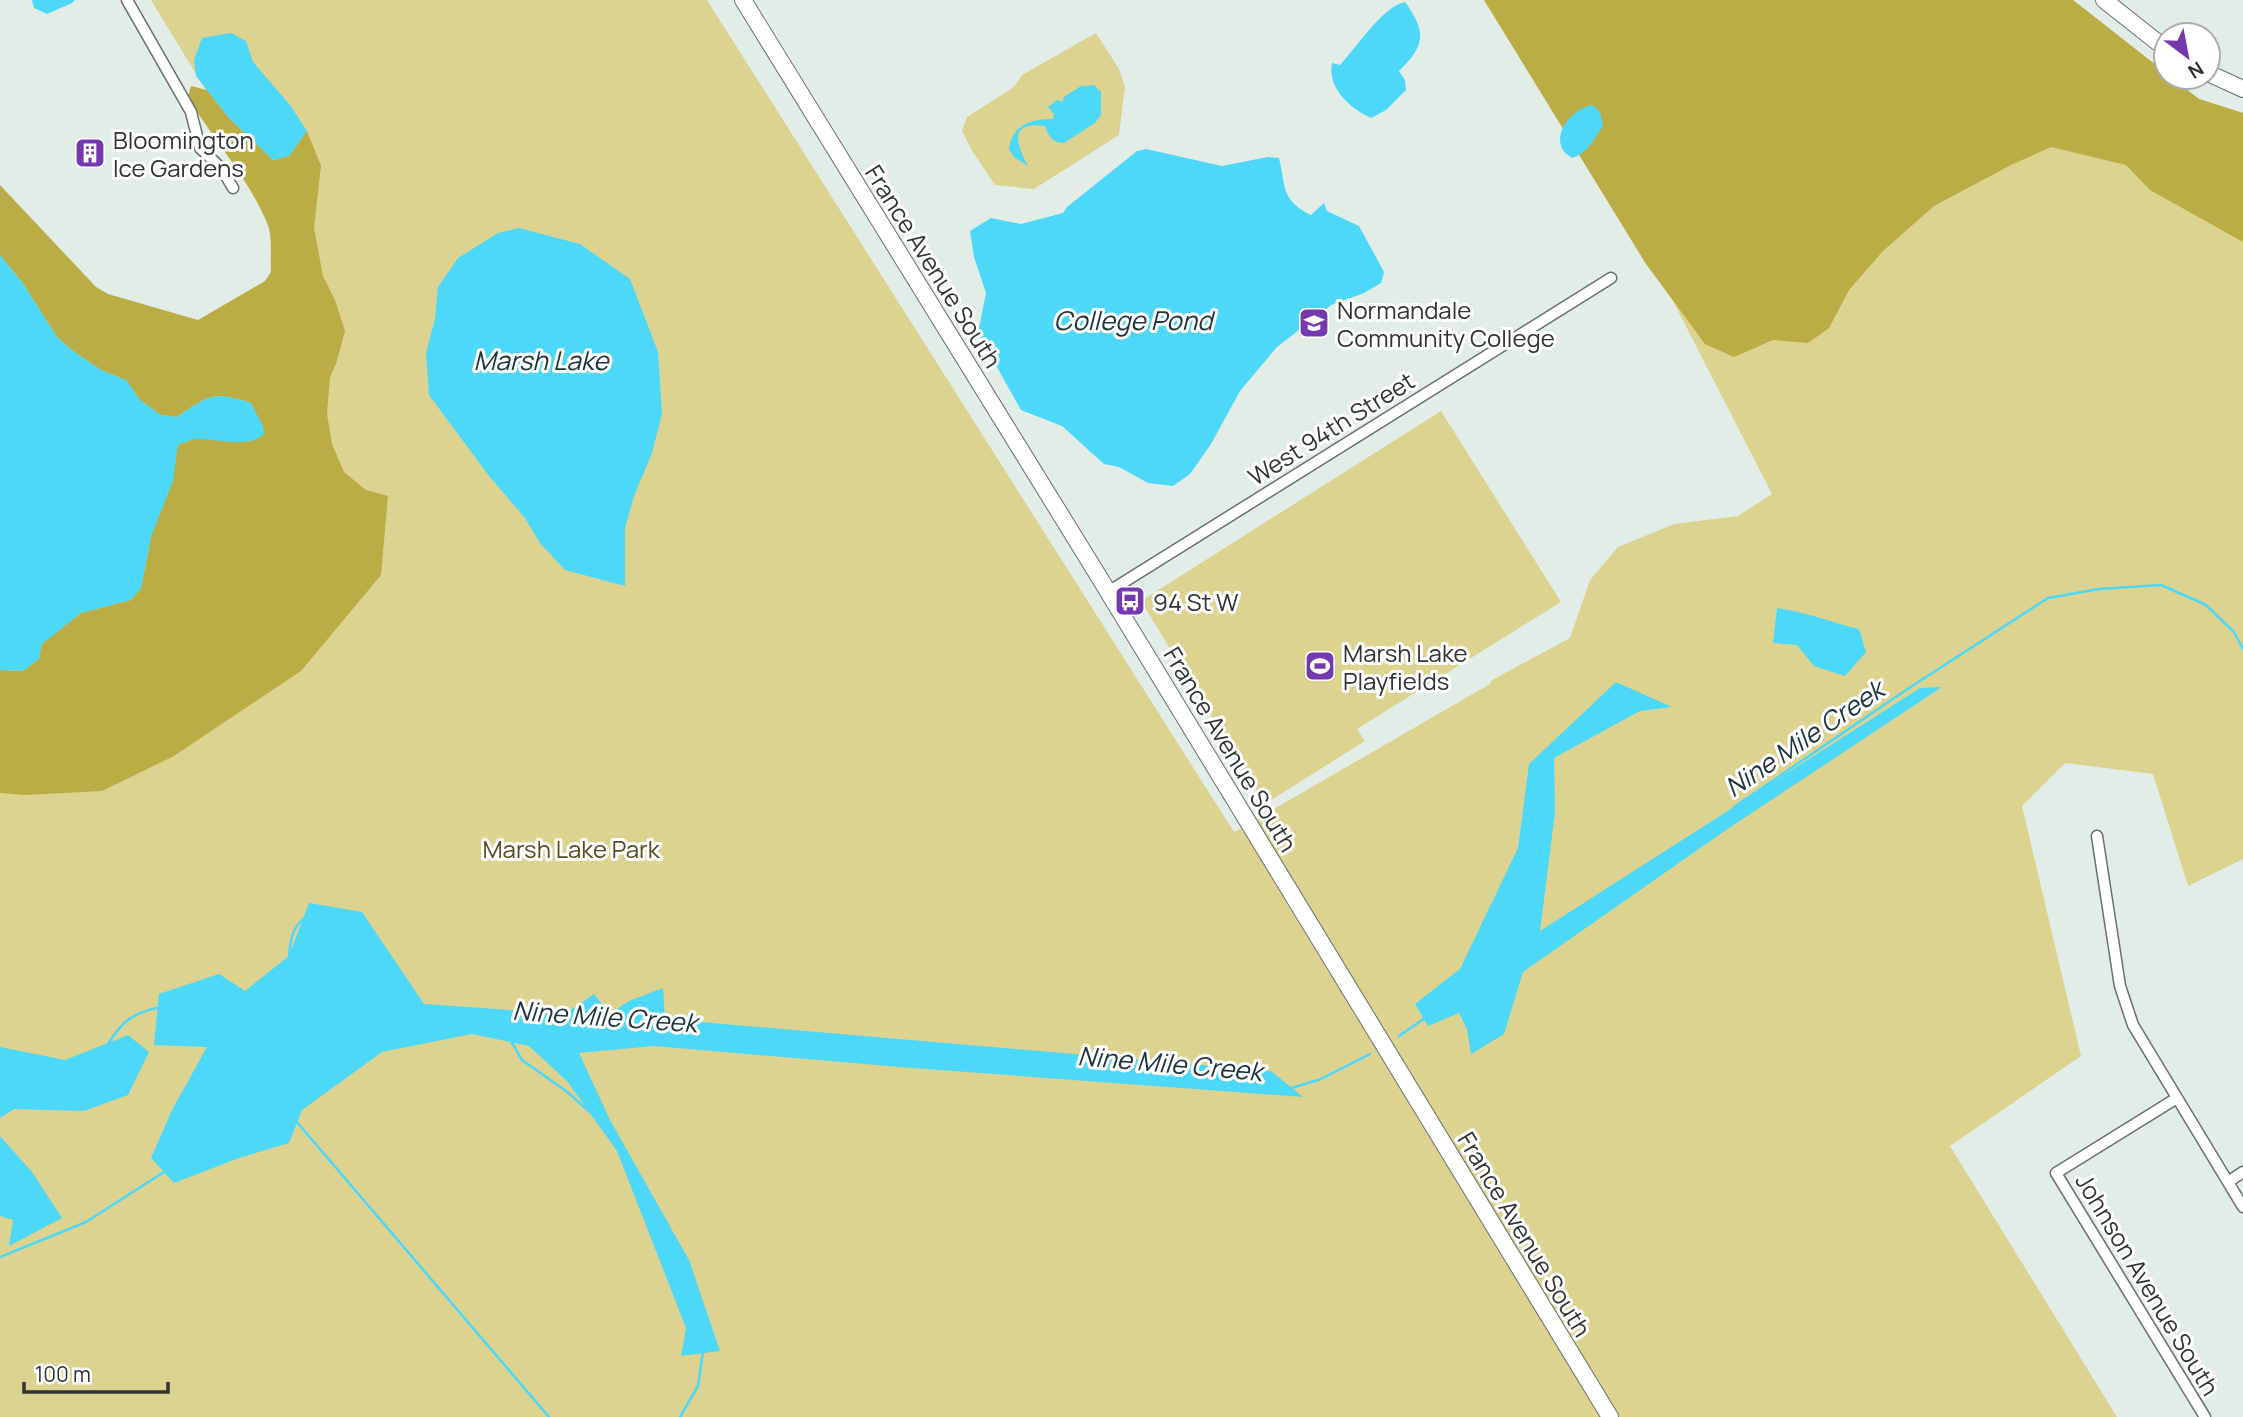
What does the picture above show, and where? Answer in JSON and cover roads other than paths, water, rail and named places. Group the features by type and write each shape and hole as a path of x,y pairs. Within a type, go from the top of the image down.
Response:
{"main road":[{"name":"France Avenue South","path":"743,0 1108,592 1610,1417"},
{"path":"2104,0 2152,38"},
{"path":"2222,79 2243,89"}],"street":[{"path":"127,0 191,112 200,148 221,168 233,188"},
{"name":"West 94th Street","path":"1108,592 1611,278"},
{"path":"2097,836 2120,986 2126,1005 2142,1043 2243,1207"},
{"name":"Johnson Avenue South","path":"2176,1098 2056,1173 2205,1417"},
{"path":"2228,1182 2243,1172"}],"water":[{"path":"32,0 75,0 47,14 34,8"},
{"path":"1405,2 1420,30 1414,54 1399,71 1405,80 1406,90 1386,110 1371,118 1355,109 1337,89 1331,72 1332,63 1340,65 1379,19"},
{"path":"231,33 246,41 253,62 290,105 307,131 289,156 273,160 229,118 196,76 194,60 202,38"},
{"path":"1094,85 1101,92 1101,115 1095,123 1064,143 1051,138 1045,126 1025,127 1018,136 1028,166 1014,157 1009,149 1014,134 1019,129 1031,122 1053,119 1054,114 1048,107 1057,100 1063,102 1064,97 1081,86"},
{"path":"1593,105 1600,112 1603,126 1586,149 1572,158 1560,143 1563,128 1579,110"},
{"name":"College Pond","path":"1146,149 1222,166 1268,157 1279,158 1286,192 1294,204 1311,215 1324,203 1327,211 1359,226 1384,272 1381,283 1364,293 1331,305 1277,347 1240,391 1211,444 1190,474 1173,486 1148,483 1119,467 1104,464 1062,426 1021,410 978,333 986,293 974,257 970,231 991,218 1021,224 1063,213 1137,151"},
{"name":"Marsh Lake","path":"519,228 580,244 630,279 658,352 662,414 652,453 634,496 625,528 625,586 565,570 540,543 525,518 489,476 429,395 426,353 435,319 438,287 458,258 498,233"},
{"path":"0,255 22,282 57,337 101,370 126,380 140,400 161,415 177,417 212,397 228,397 251,403 263,426 264,434 250,441 196,439 178,445 173,481 151,537 141,588 131,600 81,613 42,644 39,659 23,671 0,670"},
{"path":"1777,608 1859,629 1866,652 1845,676 1814,666 1797,645 1773,643"},
{"path":"1616,682 1672,707 1640,711 1554,758 1555,812 1540,931 1920,688 1942,687 1726,830 1523,972 1504,1034 1471,1054 1467,1029 1459,1013 1428,1026 1415,1004 1460,969 1518,848 1529,764"},
{"path":"309,903 362,912 424,1004 565,1014 594,994 609,1014 629,1001 663,988 665,1019 1271,1071 1303,1097 654,1046 579,1053 610,1120 689,1260 720,1351 681,1356 686,1328 617,1151 567,1081 529,1046 472,1034 382,1052 302,1110 289,1143 239,1158 174,1183 151,1158 172,1110 207,1047 154,1045 159,994 219,974 245,991 289,956"},
{"path":"128,1035 149,1052 128,1095 84,1111 14,1109 0,1118 0,1047 65,1060"},
{"path":"0,1136 32,1172 62,1218 9,1246 13,1220 0,1216"}],"waterway":[{"name":"Nine Mile Creek","path":"1734,807 2048,598 2099,589 2161,585 2206,605 2234,632 2243,649"},
{"name":"Nine Mile Creek","path":"289,959 294,931 305,918"},
{"name":"Nine Mile Creek","path":"108,1044 129,1019 160,1007"},
{"name":"Nine Mile Creek","path":"1399,1036 1425,1018"},
{"path":"511,1041 522,1060 566,1091 591,1113"},
{"name":"Nine Mile Creek","path":"1292,1088 1321,1079 1370,1054"},
{"path":"296,1121 549,1417"},
{"path":"0,1257 86,1222 167,1170"},
{"path":"680,1417 698,1386 703,1352"}],"place":[{"name":"Bloomington Ice Gardens","path":"90,153"},
{"name":"Normandale Community College","path":"1314,323"},
{"name":"94 St W","path":"1130,601"},
{"name":"Marsh Lake Playfields","path":"1320,666"}],"park label":[{"name":"Marsh Lake Park","path":"571,848"}]}
